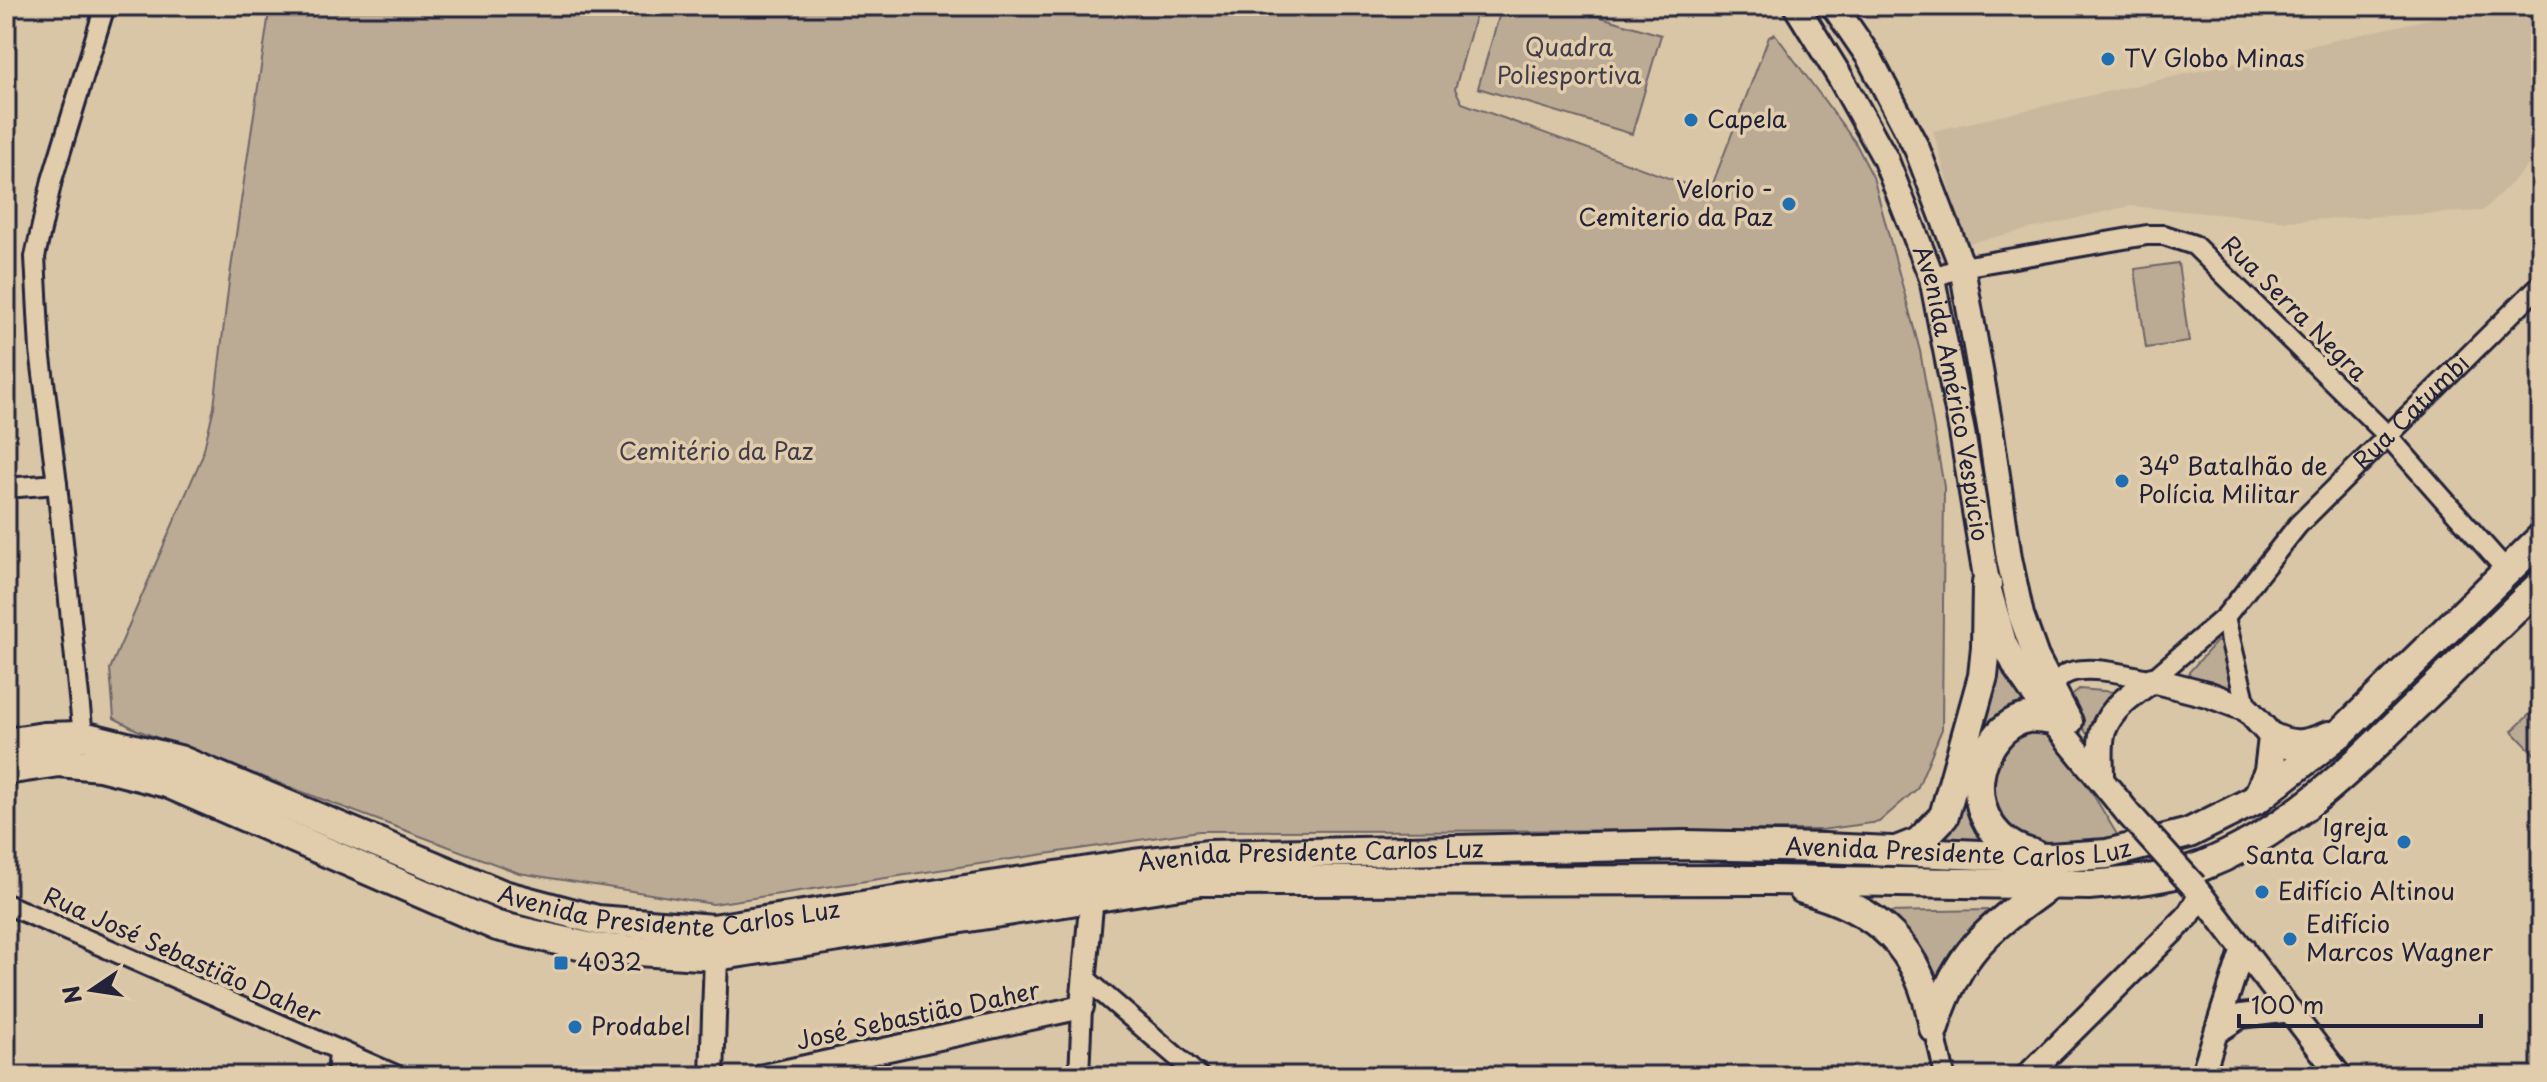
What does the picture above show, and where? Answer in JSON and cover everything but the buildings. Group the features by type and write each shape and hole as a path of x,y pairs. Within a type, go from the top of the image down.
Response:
{"main road":[{"name":"Avenida Américo Vespúcio","path":"1796,6 1885,158 1932,278 1987,583 2004,643 2018,671 2052,720 2101,776 2128,813 2196,889"},
{"name":"Avenida Américo Vespúcio","path":"1834,6 1869,57 1917,149 1962,267 2021,615 2036,657 2101,776"},
{"name":"Avenida Presidente Carlos Luz","path":"6,743 44,737 83,736 179,760 503,895 597,920 713,929 1093,883 1767,880 2050,871 2189,833 2257,799 2344,730 2541,538"},
{"path":"1896,851 1919,842 1944,816 1983,676 1987,583"},
{"name":"Avenida Presidente Carlos Luz","path":"6,770 59,762 100,766 167,783 497,926 592,948 716,956 1093,883 1209,855 1685,845 1896,851 2050,871 2089,885 2134,881 2200,867 2247,845 2294,815 2344,775 2541,584"},
{"path":"2152,680 2207,694 2247,709 2273,738 2286,744 2306,745 2344,730"},
{"name":"Rua Catumbi","path":"2101,776 2103,732 2107,724 2124,700 2152,680"},
{"path":"1934,1028 1962,960 2050,871 1997,833 1987,818 1977,791 1981,761 2001,732 2026,718 2052,720"},
{"path":"2257,799 2269,771 2273,738"},
{"path":"1767,880 1828,896 1873,918 1897,940 1913,964 1934,1028"}],"street":[{"path":"83,736 40,350 35,257 52,180 105,6"},
{"name":"Rua Serra Negra","path":"1932,278 1962,267 2147,235 2181,239 2205,254 2387,435 2507,571"},
{"name":"Rua Catumbi","path":"2152,680 2225,617 2298,525 2541,284"},
{"path":"6,488 57,484"},
{"path":"2225,617 2247,709"},
{"path":"2052,689 2062,676 2074,671 2116,672 2152,680"},
{"path":"1079,1076 1093,883"},
{"path":"2027,1076 2188,916 2196,889"},
{"path":"2196,889 2340,1076"},
{"name":"Rua José Sebastião Daher","path":"6,904 339,1052"},
{"path":"2188,916 2205,914 2219,917"},
{"path":"2202,1076 2243,948"},
{"path":"712,1076 716,956"},
{"path":"1085,978 1199,1076"},
{"name":"José Sebastião Daher","path":"764,1076 1082,1007"},
{"path":"2218,1031 2241,1016 2290,1010"},
{"path":"1934,1028 1945,1076"},
{"path":"337,1076 339,1052 398,1076"}],"shaded area":[{"path":"2486,6 2537,6 2541,11 2541,153 2483,211 2289,221 2130,206 1965,244 1933,131"}],"green space":[{"name":"Cemitério da Paz","path":"270,6 1478,6 1455,89 1462,103 1701,190 1713,183 1769,37 1775,34 1855,142 1873,177 1920,351 1944,487 1942,729 1917,789 1879,822 1821,830 1199,831 713,904 519,873 137,730 114,718 110,669 202,457 214,407 229,282"},
{"name":"Quadra Poliesportiva","path":"1502,6 1564,6 1661,35 1632,134 1478,88"},
{"path":"2178,263 2189,342 2146,348 2135,269"},
{"path":"2217,641 2222,644 2233,688 2229,690 2190,677 2189,672"},
{"path":"1998,659 2032,709 1991,726 1994,844 1942,845 1954,823"},
{"path":"2079,689 2115,692 2117,698 2094,735 2089,737 2077,720 2069,697"},
{"path":"2532,712 2541,723 2541,761 2512,731"},
{"path":"2034,728 2059,747 2070,761 2118,836 2110,841 2043,846 2019,840 1990,807 1994,756 2006,743"},
{"path":"1989,910 1990,920 1949,973 1939,976 1900,938 1887,912"}],"place":[{"name":"TV Globo Minas","path":"2108,59"},
{"name":"Capela","path":"1691,120"},
{"name":"Velorio - Cemiterio da Paz","path":"1789,204"},
{"name":"34º Batalhão de Polícia Militar","path":"2122,481"},
{"name":"Igreja Santa Clara","path":"2404,842"},
{"name":"Edifício Altinou","path":"2262,892"},
{"name":"Edifício Marcos Wagner","path":"2290,939"},
{"name":"4032","path":"561,963"},
{"name":"Prodabel","path":"575,1027"}]}
